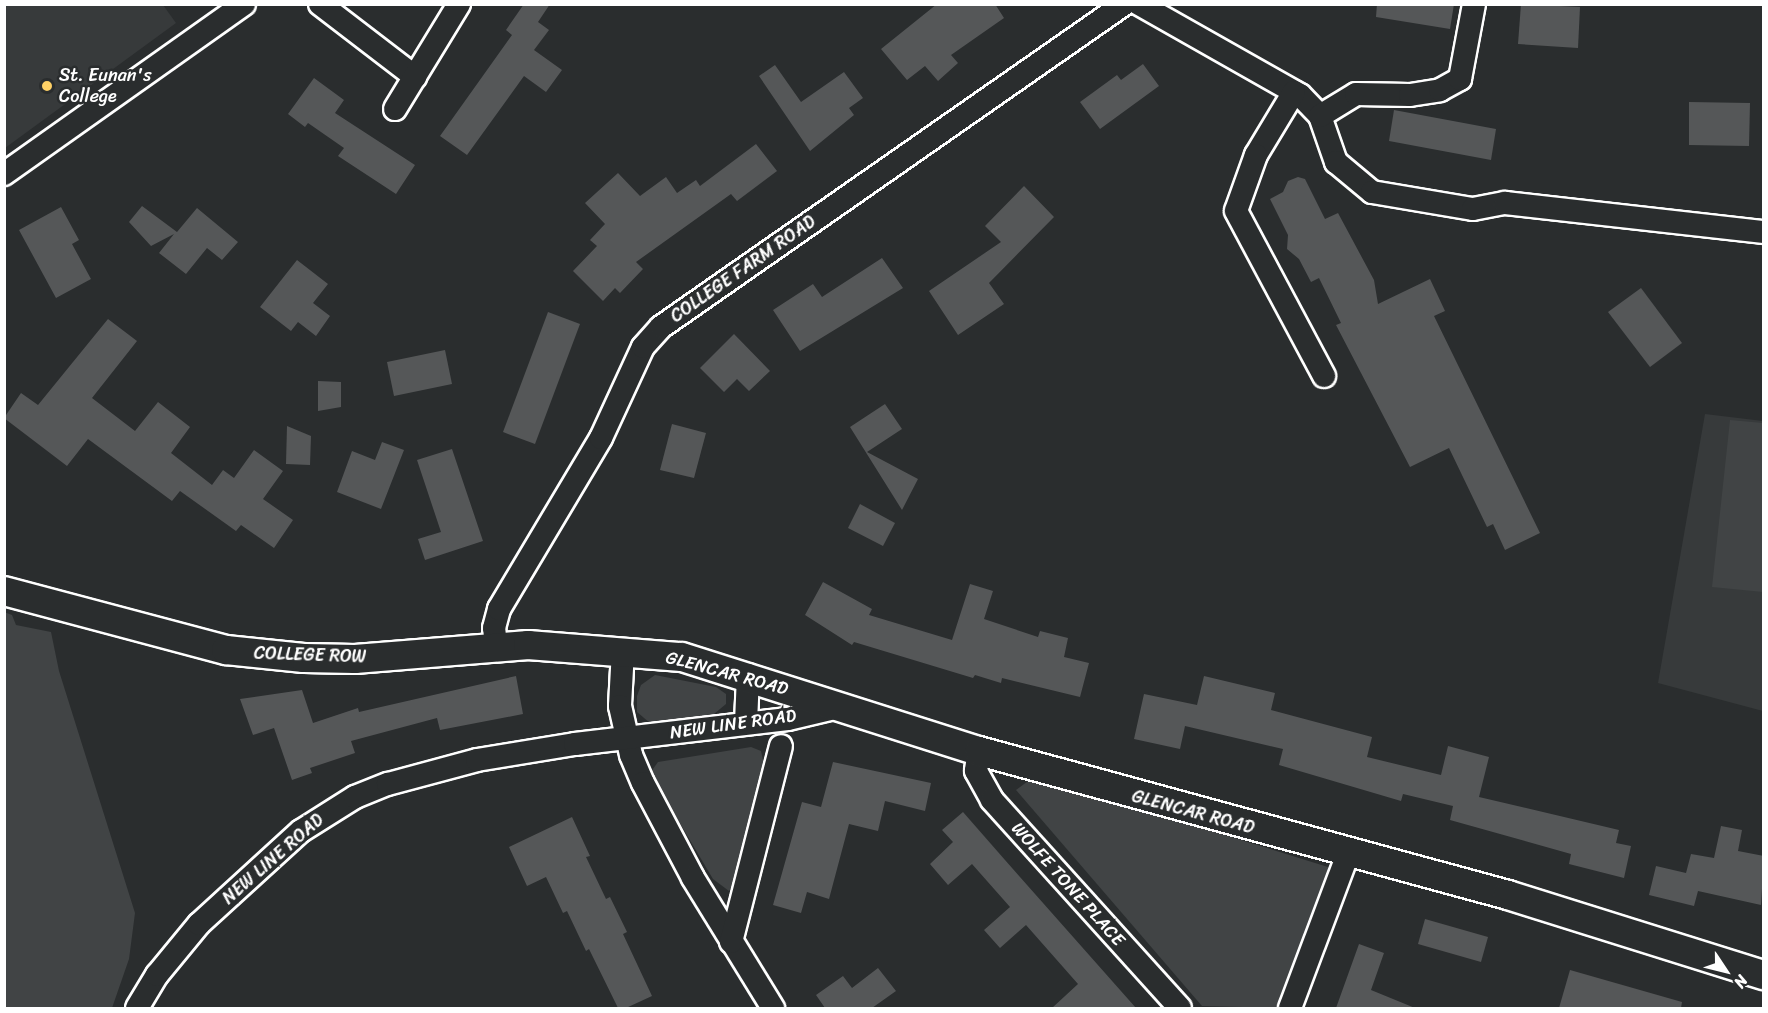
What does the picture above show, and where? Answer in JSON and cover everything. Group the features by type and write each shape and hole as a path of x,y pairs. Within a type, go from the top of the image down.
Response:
{"street":[{"path":"4,174 244,4"},
{"path":"395,109 459,4"},
{"name":"COLLEGE FARM ROAD","path":"496,646 494,628 499,609 601,438 643,347 661,327 1124,4"},
{"path":"1138,4 1294,92 1320,116 1336,162 1372,192 1389,197 1473,209 1505,203 1764,232"},
{"path":"1320,116 1356,94 1410,95 1440,90 1460,79 1474,4"},
{"path":"321,5 415,76"},
{"path":"1294,92 1256,155 1236,211 1324,376"},
{"name":"COLLEGE ROW","path":"4,591 226,650 355,659 496,646 623,650"},
{"path":"623,650 619,692 627,738 643,783 665,827 731,942 773,1008"},
{"name":"GLENCAR ROAD","path":"623,650 682,657 748,675 839,707 979,751 1348,854 1508,895 1764,975"},
{"path":"746,723 748,675"},
{"name":"NEW LINE ROAD","path":"137,1008 157,975 199,924 259,867 325,814 388,784 432,770 533,750 788,719 839,707"},
{"path":"731,942 781,746"},
{"name":"WOLFE TONE PLACE","path":"979,751 976,771 992,800 1180,1008"},
{"path":"1290,1008 1348,854"}],"shaded area":[{"name":"St. Eunan's College","path":"5,4 163,5 176,23 5,148"},
{"path":"1705,414 1763,421 1763,711 1658,683"},
{"path":"1730,420 1763,423 1763,592 1712,587"},
{"path":"4,612 12,615 16,625 51,632 59,671 135,913 129,959 112,1008 5,1008"},
{"path":"655,675 716,687 726,694 726,704 714,714 650,723 637,712 637,696 641,685"},
{"path":"751,747 761,751 765,769 734,884 729,891 713,879 650,773 658,762"},
{"path":"1035,776 1328,867 1334,881 1286,1008 1202,1006 1016,790"}],"building":[{"path":"524,4 550,4 538,22 549,30 534,50 562,70 546,92 524,76 467,155 440,136 512,35 506,30"},
{"path":"937,4 995,4 1004,18 951,55 958,63 938,81 925,66 907,80 881,49"},
{"path":"1377,4 1454,4 1450,29 1376,17"},
{"path":"1521,4 1580,7 1578,48 1518,44"},
{"path":"1143,64 1159,86 1100,129 1080,102 1117,75 1121,80"},
{"path":"775,65 801,102 844,72 863,98 849,108 854,115 810,151 759,76"},
{"path":"314,78 344,100 335,113 415,165 396,194 338,156 344,148 308,123 305,127 288,114"},
{"path":"1689,102 1750,103 1749,146 1689,145"},
{"path":"1394,110 1496,129 1491,160 1389,141"},
{"path":"756,144 777,171 737,201 731,194 636,262 643,269 620,293 615,288 603,301 573,271 597,246 590,240 605,224 585,203 618,173 640,196 666,177 677,193 696,180 700,186"},
{"path":"1298,177 1305,179 1325,219 1338,213 1374,280 1378,304 1430,279 1445,311 1434,316 1540,533 1505,550 1493,524 1487,527 1449,448 1410,467 1336,325 1341,323 1319,278 1311,282 1299,259 1287,249 1288,235 1270,199 1283,192 1288,181"},
{"path":"1024,186 1054,217 989,283 1004,304 958,335 929,291 1001,242 985,226"},
{"path":"142,206 177,232 197,208 238,242 222,260 207,248 186,274 159,253 174,234 151,246 129,222"},
{"path":"61,207 79,240 72,244 91,279 56,298 19,230"},
{"path":"882,258 903,288 800,351 773,310 813,284 822,297"},
{"path":"297,260 328,284 313,303 330,316 316,336 298,322 291,331 260,307"},
{"path":"1641,288 1682,343 1650,367 1608,312"},
{"path":"548,312 580,324 535,444 503,432"},
{"path":"108,319 137,341 92,398 135,431 158,402 190,427 171,453 212,485 223,470 234,478 254,450 283,471 263,499 293,520 274,548 241,525 236,531 180,491 172,501 88,439 67,466 4,418 21,393 38,405"},
{"path":"734,334 770,371 749,391 737,379 724,392 700,368"},
{"path":"445,350 452,384 394,396 387,362"},
{"path":"318,381 341,382 341,407 318,411"},
{"path":"885,404 902,429 867,452 918,479 902,510 850,427"},
{"path":"672,424 706,433 694,478 660,470"},
{"path":"287,426 311,436 310,465 286,464"},
{"path":"382,442 404,450 381,509 337,492 352,451 375,460"},
{"path":"452,449 483,541 425,560 418,539 441,532 417,460"},
{"path":"860,504 895,523 883,546 848,528"},
{"path":"823,582 872,609 869,615 952,640 970,584 993,591 984,619 1038,637 1040,631 1068,638 1064,657 1089,663 1080,697 1002,678 1001,683 975,675 973,678 854,642 852,645 805,615"},
{"path":"516,676 523,714 440,730 437,718 351,741 355,753 310,768 312,773 292,780 274,728 253,735 240,699 302,690 313,723 358,708 359,712"},
{"path":"1204,676 1275,693 1271,710 1372,737 1367,757 1441,775 1448,746 1489,757 1479,797 1619,830 1616,843 1631,846 1624,878 1569,864 1571,854 1450,820 1453,806 1403,794 1401,801 1279,765 1283,749 1185,726 1180,749 1134,739 1144,694 1197,705"},
{"path":"833,762 931,783 925,811 885,801 878,831 849,824 829,899 807,892 801,913 773,905 802,802 821,807"},
{"path":"963,812 1136,1008 1052,1008 1078,984 1026,925 1000,948 984,930 1010,907 972,864 948,885 930,864 953,842 942,830"},
{"path":"572,817 590,856 586,857 606,899 610,897 627,932 623,934 652,996 626,1008 618,1008 589,949 586,951 567,911 563,913 546,877 527,886 509,847"},
{"path":"1721,826 1742,830 1738,851 1764,856 1761,905 1698,891 1694,906 1649,895 1656,866 1686,873 1691,854 1714,858"},
{"path":"1425,919 1488,937 1481,962 1418,944"},
{"path":"1359,944 1384,953 1371,990 1415,1008 1336,1008"},
{"path":"878,968 896,991 872,1008 825,1008 816,995 843,976 852,988"},
{"path":"1570,970 1682,1002 1681,1008 1559,1008"}],"place":[{"name":"St. Eunan's College","path":"47,86"}]}
